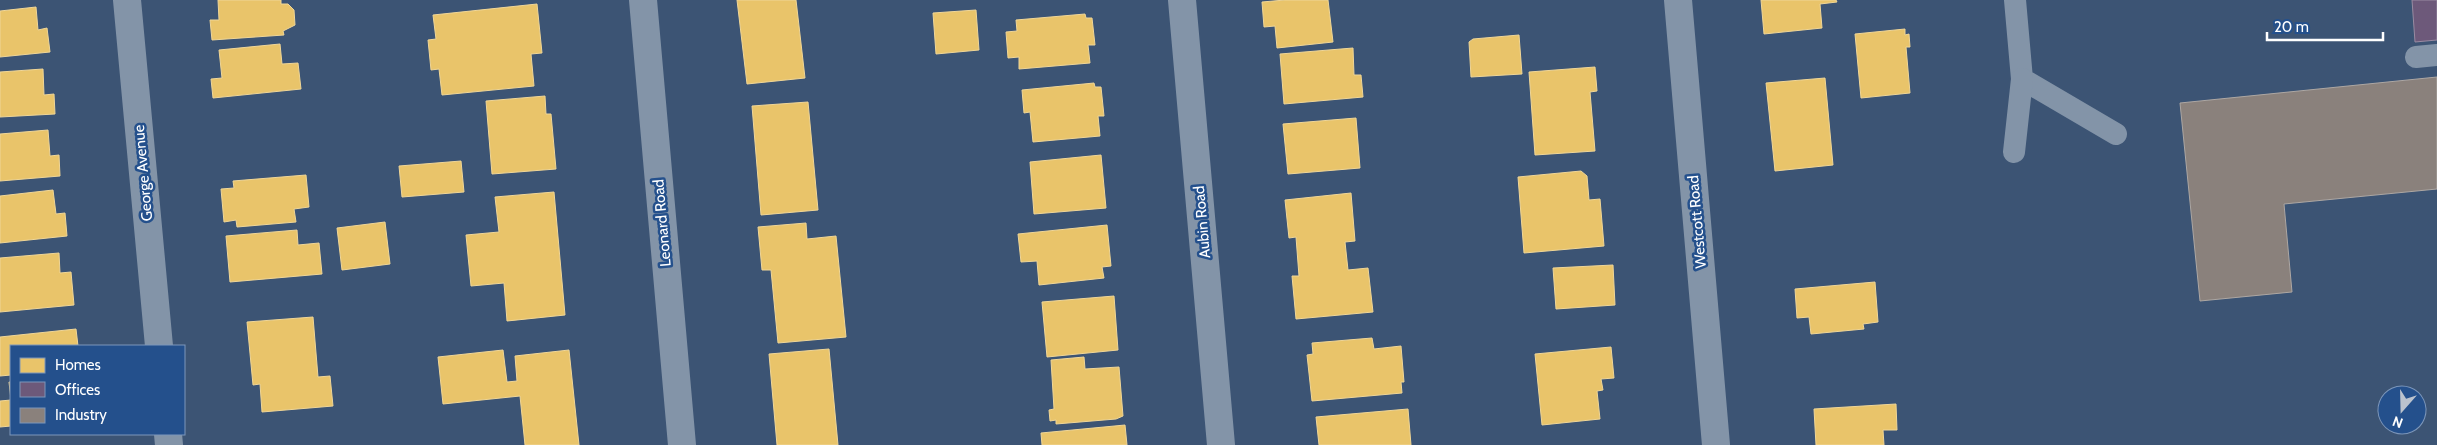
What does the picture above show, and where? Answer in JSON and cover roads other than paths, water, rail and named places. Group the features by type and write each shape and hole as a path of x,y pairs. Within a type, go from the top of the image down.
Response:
{"street":[{"name":"George Avenue","path":"128,0 160,345"},
{"name":"Leonard Road","path":"643,0 682,445"},
{"name":"Aubin Road","path":"1182,0 1221,445"},
{"name":"Westcott Road","path":"1678,0 1716,445"}],"lane":[{"path":"2014,152 2022,79 2015,0"},
{"path":"2022,79 2116,134"}]}
